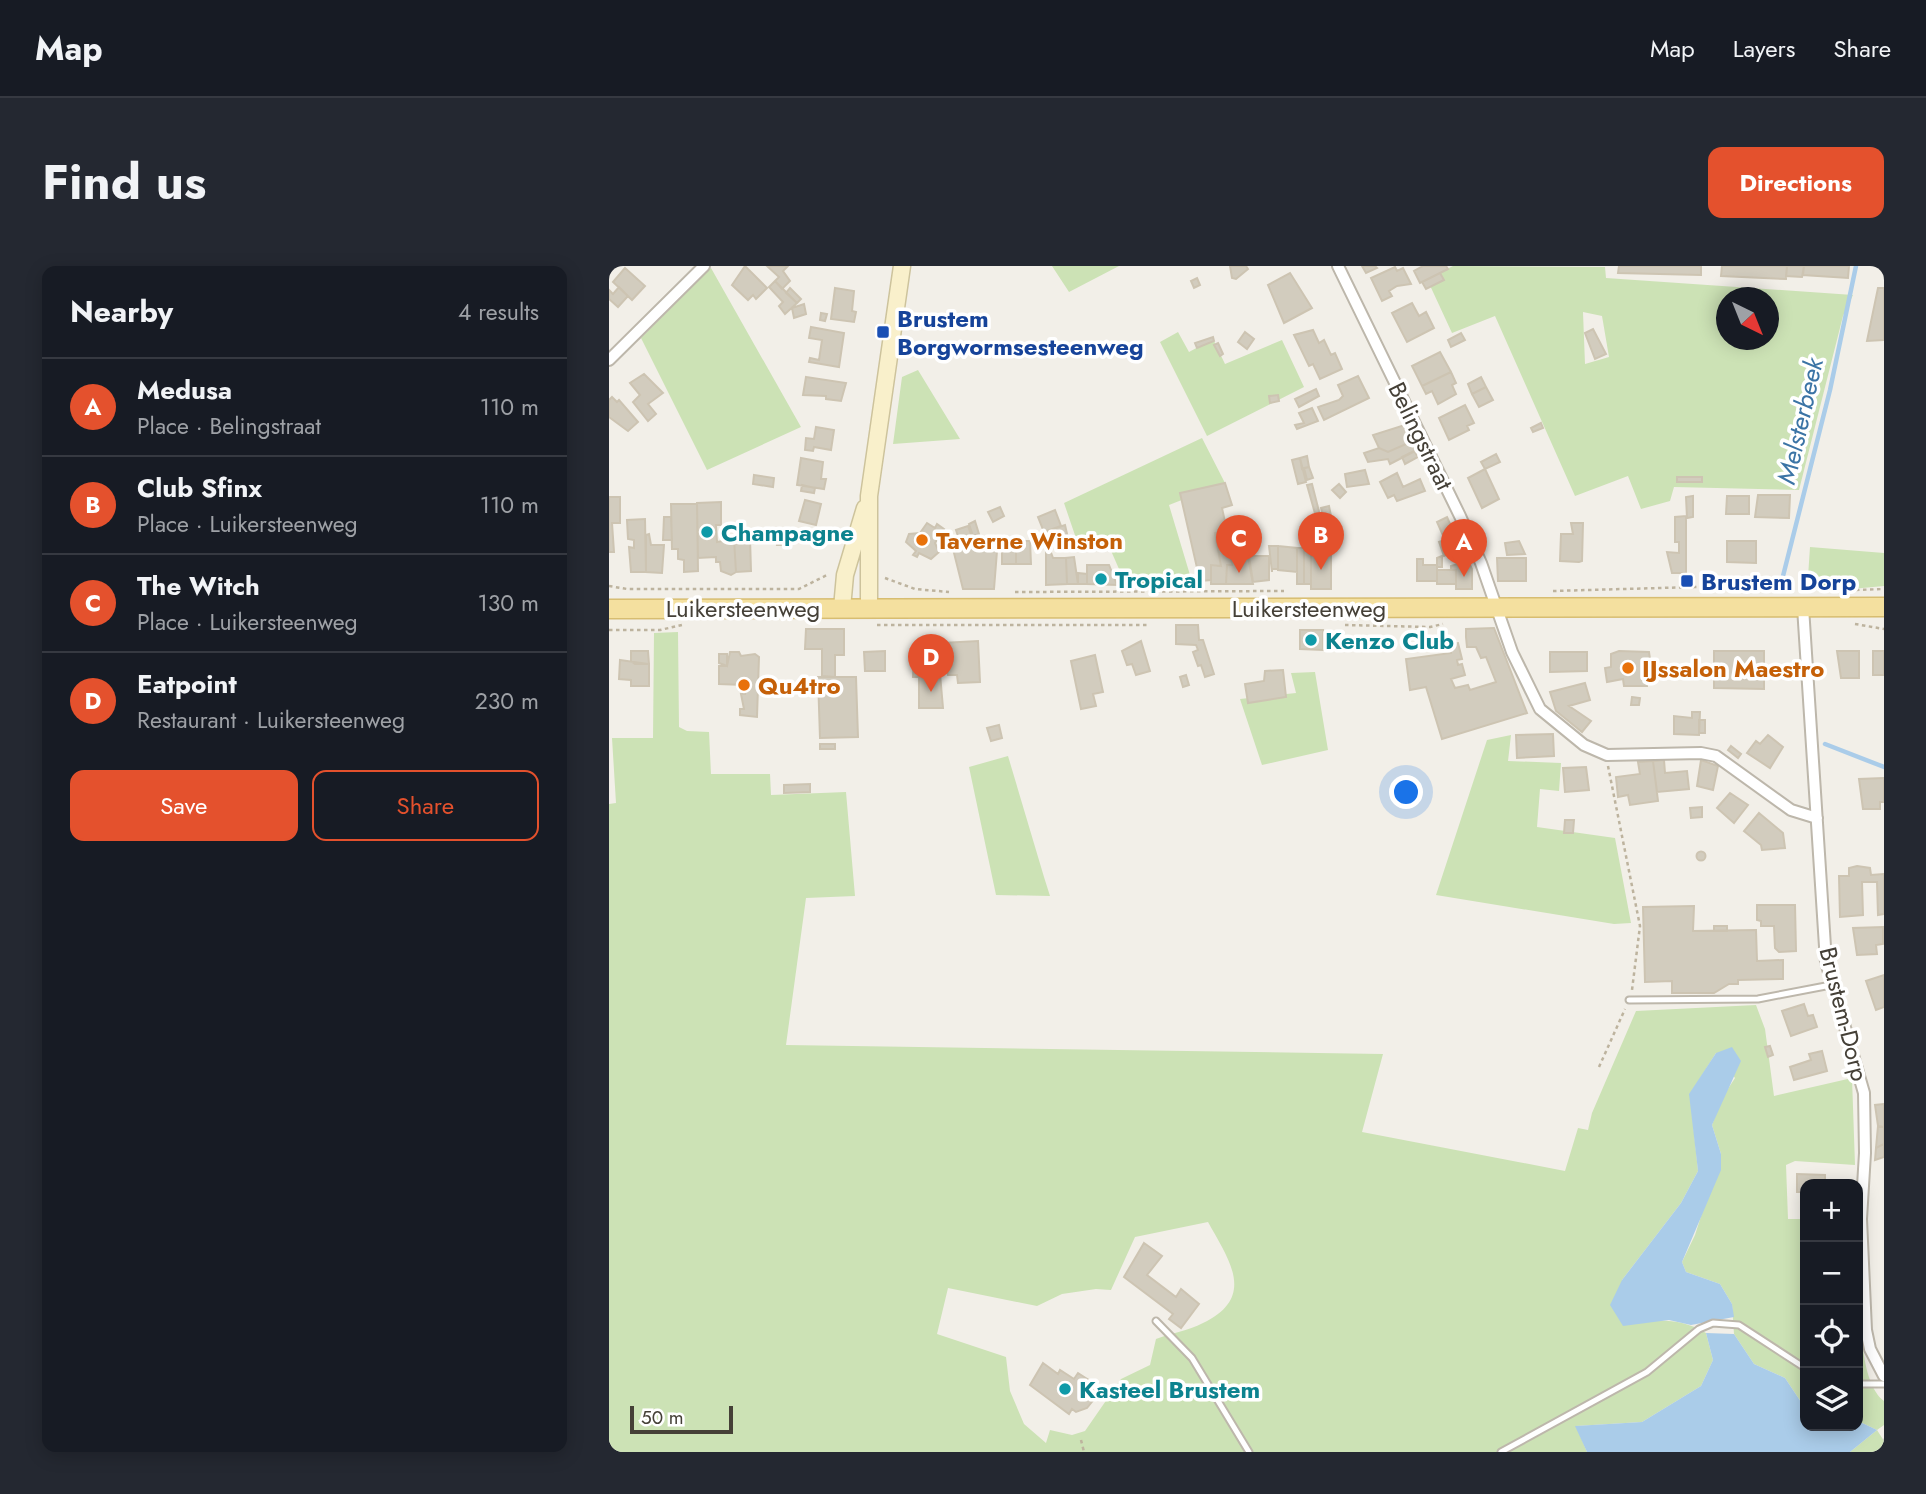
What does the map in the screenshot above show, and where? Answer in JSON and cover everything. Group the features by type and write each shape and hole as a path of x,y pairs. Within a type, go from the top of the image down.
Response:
{"main road":[{"path":"869,608 869,496 902,266"},
{"path":"842,608 845,575 869,496"},
{"name":"Luikersteenweg","path":"609,609 1884,607"}],"street":[{"path":"609,360 704,266"},
{"name":"Belingstraat","path":"1338,266 1460,516 1498,608 1512,652 1540,709 1584,745 1607,755"},
{"name":"Brustem-Dorp","path":"1803,607 1826,962 1864,1093 1865,1153 1861,1219 1866,1330 1870,1349 1884,1376"},
{"path":"1607,755 1701,753 1716,756 1791,810 1817,818"}],"lane":[{"path":"1629,1000 1748,1000 1831,985"},
{"path":"1156,1321 1192,1358 1249,1452"},
{"path":"1501,1452 1647,1372 1699,1329 1713,1323 1739,1325 1800,1365"},
{"path":"1863,1384 1884,1384"}],"path":[{"name":"Luikersteenweg","path":"609,586 627,589 799,589 823,578"},
{"path":"1545,592 1663,586 1730,586 1759,592"},
{"path":"1847,592 1884,589"},
{"path":"1599,1067 1629,1000 1637,968 1640,926 1607,755"},
{"path":"1081,1440 1084,1452"}],"green space":[{"path":"1052,266 1119,266 1069,292"},
{"path":"1453,266 1605,267 1606,278 1737,287 1716,287 1716,350 1779,350 1779,290 1853,295 1843,316 1799,490 1674,487 1670,501 1641,509 1628,476 1575,496 1495,316 1452,333 1427,279","holes":["1583,312 1602,316 1609,357 1585,364"]},
{"path":"711,268 801,427 707,470 641,338"},
{"path":"1178,332 1189,352 1213,339 1225,364 1282,340 1304,387 1207,436 1160,342"},
{"path":"918,370 960,439 893,444 902,377"},
{"path":"1202,438 1225,483 1169,505 1193,585 1126,585 1105,537 1078,544 1064,503"},
{"path":"1810,547 1884,553 1884,586 1819,592 1808,577"},
{"path":"678,632 679,727 687,731 709,732 711,774 770,774 771,795 846,792 855,896 806,898 786,1045 1383,1054 1362,1132 1565,1171 1578,1128 1588,1130 1592,1113 1636,1011 1756,1005 1765,1029 1774,1096 1852,1078 1855,1165 1795,1161 1786,1165 1788,1219 1800,1219 1800,1400 1785,1378 1754,1364 1734,1334 1732,1304 1720,1284 1686,1272 1682,1262 1695,1235 1721,1154 1712,1125 1722,1098 1735,1078 1716,1053 1690,1094 1698,1171 1681,1203 1622,1280 1623,1325 1645,1321 1686,1324 1706,1333 1713,1360 1701,1386 1642,1422 1576,1426 1587,1452 609,1452 609,804 616,803 612,738 653,738 654,633","holes":["1208,1222 1224,1250 1234,1277 1234,1290 1230,1302 1220,1313 1191,1328 1156,1339 1150,1365 1121,1379 1085,1431 1072,1435 1050,1430 1046,1443 1024,1424 1010,1391 1006,1357 937,1334 948,1288 1037,1306 1062,1294 1096,1289 1111,1290 1135,1237"]},
{"path":"1315,672 1328,750 1262,765 1240,699 1296,693 1291,673"},
{"path":"1511,735 1508,761 1561,763 1559,791 1540,789 1537,827 1615,838 1631,923 1614,924 1436,895 1487,740"},
{"path":"1008,756 1050,896 996,895 969,767"},
{"path":"1863,1347 1870,1379 1884,1401 1884,1425 1877,1430 1863,1423"},
{"path":"1877,1430 1884,1441 1884,1452 1850,1452"}],"water":[{"path":"1732,1047 1741,1061 1712,1125 1721,1154 1721,1170 1682,1262 1686,1272 1720,1284 1732,1304 1734,1317 1691,1325 1669,1320 1623,1326 1610,1305 1622,1280 1681,1203 1698,1171 1689,1094 1716,1053"},
{"path":"1706,1333 1734,1334 1754,1364 1785,1378 1800,1400 1800,1431 1863,1431 1863,1423 1877,1430 1850,1452 1587,1452 1575,1426 1642,1422 1701,1386 1713,1360"}],"building":[{"path":"745,266 767,288 756,299 753,295 748,300 732,285"},
{"path":"767,266 788,266 783,271 790,281 782,289 775,281 779,277"},
{"path":"1230,266 1246,266 1248,269 1236,279 1232,278"},
{"path":"1362,266 1375,266 1377,268 1366,273"},
{"path":"1362,266 1375,266 1377,268 1366,273"},
{"path":"1423,266 1446,266 1448,269 1420,283 1414,271"},
{"path":"1619,266 1701,266 1701,275 1618,273"},
{"path":"1722,266 1787,266 1786,279 1721,276"},
{"path":"1787,266 1804,266 1802,277 1786,276"},
{"path":"1804,266 1849,266 1848,278 1803,275"},
{"path":"1395,267 1397,271 1403,268 1411,284 1397,286 1389,291 1392,296 1382,301 1371,278"},
{"path":"625,268 645,286 632,300 613,282"},
{"path":"1290,273 1312,308 1284,323 1268,285"},
{"path":"1440,273 1444,280 1426,289 1422,282"},
{"path":"1197,278 1200,285 1194,288 1191,281"},
{"path":"775,281 797,303 785,314 779,306 783,302 769,287"},
{"path":"619,287 628,296 618,307 609,299 609,290 613,294"},
{"path":"790,288 801,299 797,303 786,293"},
{"path":"835,288 854,291 854,322 831,319"},
{"path":"1878,288 1884,288 1884,340 1867,341"},
{"path":"1412,303 1419,316 1426,312 1434,328 1407,342 1392,313"},
{"path":"804,304 806,314 794,318 792,308"},
{"path":"821,313 827,314 825,321 820,320"},
{"path":"811,327 844,333 839,367 809,362 810,358 819,360 822,340 809,338"},
{"path":"1593,329 1606,354 1595,359 1585,333"},
{"path":"1313,330 1319,343 1324,340 1331,355 1335,353 1342,369 1320,379 1313,364 1309,366 1294,335"},
{"path":"1245,332 1254,339 1247,349 1238,342"},
{"path":"1461,333 1465,340 1451,347 1448,340"},
{"path":"1213,337 1214,341 1197,348 1195,343"},
{"path":"1218,343 1223,354 1220,356 1214,345"},
{"path":"1440,352 1451,372 1422,386 1412,366"},
{"path":"1451,372 1456,383 1452,385 1456,394 1438,404 1432,391 1426,394 1422,386"},
{"path":"644,374 663,393 648,404 656,414 648,421 633,402 640,395 630,383"},
{"path":"1358,376 1369,398 1324,420 1318,407 1339,400 1343,396 1338,385"},
{"path":"806,377 846,383 841,401 826,399 826,396 803,395"},
{"path":"1481,377 1486,387 1472,394 1468,384"},
{"path":"1486,387 1493,400 1479,407 1472,394"},
{"path":"1316,389 1319,396 1299,407 1295,399"},
{"path":"1278,395 1279,401 1270,403 1269,396"},
{"path":"612,397 617,402 619,400 638,422 628,431 609,417 609,400"},
{"path":"1465,405 1474,423 1467,426 1469,430 1449,440 1439,418"},
{"path":"1312,408 1318,421 1297,429 1295,425 1304,423 1299,413"},
{"path":"1541,423 1543,428 1533,432 1531,428"},
{"path":"1405,425 1413,441 1388,452 1379,448 1373,435"},
{"path":"816,427 834,430 831,450 814,447 813,451 805,450 806,438 814,439"},
{"path":"1413,441 1417,450 1390,464 1388,459 1368,462 1364,453 1379,448 1388,452"},
{"path":"1414,451 1418,457 1405,464 1402,457"},
{"path":"1496,454 1500,462 1485,469 1481,462"},
{"path":"1307,456 1309,467 1302,469 1300,458"},
{"path":"801,458 823,462 821,479 826,479 824,489 797,485"},
{"path":"1300,458 1306,482 1298,484 1292,460"},
{"path":"1309,467 1313,478 1307,480 1304,468"},
{"path":"1485,469 1499,499 1482,508 1468,478"},
{"path":"1365,470 1369,484 1347,487 1345,474"},
{"path":"1397,473 1403,487 1420,479 1425,491 1397,501 1394,495 1388,498 1380,482"},
{"path":"754,475 774,478 773,487 753,484"},
{"path":"1677,477 1702,477 1702,482 1677,482"},
{"path":"1225,483 1232,505 1222,508 1227,531 1215,533 1221,566 1211,565 1211,580 1200,581 1180,493"},
{"path":"1312,484 1322,523 1318,524 1307,485"},
{"path":"1339,484 1346,492 1340,498 1332,490"},
{"path":"802,485 815,488 814,493 801,491"},
{"path":"1758,495 1790,495 1789,518 1755,517"},
{"path":"1693,496 1693,517 1687,518 1686,497"},
{"path":"1727,496 1749,496 1749,514 1726,514"},
{"path":"609,497 620,497 620,523 612,523 614,552 609,552"},
{"path":"805,500 821,504 816,525 799,521"},
{"name":"Champagne","path":"721,502 721,525 716,525 717,542 734,539 736,572 731,575 721,571 716,557 698,558 697,503"},
{"path":"671,504 697,504 698,571 684,572 684,560 678,559 678,549 672,549"},
{"path":"1329,506 1331,516 1324,518 1321,508"},
{"path":"1000,507 1004,516 993,522 988,512"},
{"path":"1055,510 1061,526 1044,532 1038,517"},
{"path":"1686,516 1686,573 1672,573 1667,552 1679,553 1679,542 1675,542 1675,517"},
{"path":"664,517 671,517 672,540 663,540"},
{"path":"1447,517 1461,549 1444,556 1439,542 1445,540 1437,522"},
{"path":"645,519 646,572 631,572 629,547 634,548 634,540 628,539 627,520"},
{"path":"975,521 979,534 973,536 969,524"},
{"name":"Taverne Winston","path":"927,523 935,528 937,524 944,529 935,543 939,552 931,559 919,553 917,557 913,555 916,551 906,542 909,534 920,533"},
{"path":"1571,523 1583,523 1582,561 1579,562 1560,561 1561,534 1573,534"},
{"path":"1065,525 1068,538 1048,545 1044,532"},
{"path":"968,526 972,537 976,536 978,541 961,546 956,530"},
{"path":"1227,531 1232,565 1227,565 1226,584 1211,584 1211,565 1221,566 1215,533"},
{"path":"649,534 651,545 664,545 662,573 646,572 646,535"},
{"path":"778,537 784,537 784,545 777,545"},
{"path":"750,538 751,571 736,572 734,539"},
{"path":"1311,538 1319,538 1322,549 1311,549"},
{"path":"1046,539 1053,558 1066,558 1067,584 1046,585 1046,549 1041,541"},
{"path":"980,540 983,551 997,551 994,589 963,589 953,549"},
{"path":"1002,541 1016,541 1016,564 1002,564"},
{"path":"1016,541 1030,541 1031,564 1016,564"},
{"path":"1519,541 1525,554 1507,555 1505,543"},
{"path":"1727,541 1756,541 1756,563 1727,562"},
{"path":"1269,546 1278,546 1278,569 1272,569 1272,572"},
{"path":"1278,546 1297,548 1297,572 1278,570"},
{"path":"1297,548 1304,548 1304,584 1297,584"},
{"path":"1304,548 1311,548 1311,584 1304,584"},
{"path":"1311,549 1322,549 1322,555 1331,555 1331,589 1311,589"},
{"path":"1230,551 1247,551 1253,584 1226,584 1227,565 1232,565"},
{"path":"1249,556 1269,556 1269,580 1253,582"},
{"path":"1442,556 1442,567 1437,567 1437,558"},
{"path":"1074,557 1078,584 1067,584 1066,558"},
{"path":"1497,558 1526,558 1526,581 1498,581"},
{"path":"1417,559 1423,559 1423,565 1437,565 1437,581 1417,581"},
{"path":"1468,561 1472,569 1472,589 1456,589 1456,570 1451,570 1451,566"},
{"name":"Tropical","path":"1087,565 1109,565 1117,585 1087,584"},
{"path":"1437,570 1456,570 1456,584 1437,584"},
{"path":"1078,573 1087,574 1087,584 1078,584"},
{"path":"1176,625 1198,625 1199,640 1203,640 1214,674 1205,677 1201,665 1198,666 1193,652 1198,650 1196,645 1176,644"},
{"path":"1494,628 1527,713 1442,739 1426,687 1410,690 1406,659 1451,653 1450,644 1458,643 1462,659 1457,660 1458,665 1462,664 1465,675 1451,679 1455,688 1468,685 1470,690 1496,682 1486,657 1481,658 1476,647 1467,647 1466,637 1466,629"},
{"path":"806,629 844,629 844,655 835,655 835,677 822,676 822,649 805,649"},
{"name":"Kenzo Club","path":"1300,630 1323,630 1323,650 1300,649"},
{"path":"978,641 980,682 958,683 957,675 948,675 942,643"},
{"path":"1141,641 1150,671 1136,675 1132,664 1127,665 1122,651"},
{"path":"631,651 648,651 649,664 635,664 631,661"},
{"path":"885,651 885,671 865,671 864,652"},
{"path":"914,651 938,651 943,708 919,708 919,677 913,677"},
{"name":"IJssalon Maestro","path":"1619,651 1649,652 1650,659 1654,659 1654,667 1647,669 1647,686 1624,686 1623,679 1607,682 1605,668 1611,667 1611,654"},
{"path":"1714,651 1764,651 1764,689 1714,688"},
{"path":"1837,651 1859,651 1859,678 1841,678"},
{"path":"1873,651 1884,651 1884,675 1873,675"},
{"name":"Qu4tro","path":"730,652 739,652 741,656 755,654 759,657 757,717 740,715 740,709 744,709 741,694 745,694 745,685 719,684 719,666 727,666"},
{"path":"1550,652 1587,652 1587,671 1550,672"},
{"path":"719,654 727,654 727,666 719,663"},
{"path":"1095,655 1103,692 1093,694 1096,706 1081,709 1071,661"},
{"path":"620,660 649,664 649,686 631,686 631,680 619,679"},
{"path":"1283,670 1286,697 1248,703 1245,684 1264,681 1265,671"},
{"path":"1186,675 1189,685 1183,687 1180,677"},
{"path":"818,677 856,677 858,737 820,738"},
{"path":"1585,683 1590,700 1569,706 1591,721 1582,732 1556,711 1550,692"},
{"path":"1632,697 1640,698 1639,705 1631,705"},
{"path":"1692,712 1700,712 1699,735 1674,734 1674,716 1692,718"},
{"path":"1699,720 1705,720 1705,733 1699,733"},
{"path":"999,725 1002,738 991,741 987,728"},
{"path":"1553,734 1554,756 1517,758 1516,735"},
{"path":"1768,735 1783,747 1770,768 1747,753 1756,741 1760,744"},
{"path":"820,744 835,744 835,749 820,749"},
{"path":"1731,746 1741,754 1738,758 1728,750"},
{"path":"1664,760 1665,773 1687,771 1689,789 1657,792 1653,761"},
{"path":"1701,760 1718,766 1713,790 1697,786"},
{"path":"1653,761 1658,801 1630,805 1628,795 1618,797 1616,777 1640,774 1638,762"},
{"path":"1586,767 1589,790 1565,792 1563,768"},
{"path":"1884,778 1884,802 1880,802 1880,809 1863,809 1859,779"},
{"path":"810,784 810,792 784,793 784,785"},
{"path":"1730,793 1748,805 1734,823 1717,808"},
{"path":"1702,807 1702,817 1691,818 1690,808"},
{"path":"1759,813 1783,833 1785,848 1762,850 1761,845 1744,831"},
{"path":"1565,820 1574,820 1573,833 1564,833"},
{"path":"1701,851 1706,856 1701,861 1696,856"},
{"path":"1849,868 1870,868 1871,875 1884,874 1884,914 1878,915 1877,882 1862,882 1863,915 1840,917 1839,876 1849,876"},
{"path":"1757,905 1795,905 1796,951 1779,952 1775,948 1774,926 1761,926 1761,921 1757,920"},
{"path":"1694,906 1693,931 1756,930 1757,961 1783,960 1783,979 1738,980 1738,984 1729,984 1714,993 1672,993 1672,981 1645,982 1643,907"},
{"path":"1714,926 1727,926 1727,931 1714,931"},
{"path":"1883,927 1883,944 1876,945 1877,954 1857,955 1853,928"},
{"path":"1884,975 1884,1007 1876,1010 1866,981"},
{"path":"1804,1004 1808,1016 1813,1015 1817,1027 1791,1036 1782,1011"},
{"path":"1770,1046 1773,1055 1768,1057 1765,1047"},
{"path":"1822,1051 1827,1071 1794,1080 1790,1067 1811,1060 1809,1054"},
{"path":"1884,1104 1884,1127 1878,1126 1875,1105"},
{"path":"1878,1126 1884,1127 1884,1144 1876,1148"},
{"path":"1884,1144 1884,1157 1875,1160 1876,1148"},
{"path":"1797,1174 1825,1175 1825,1179 1800,1179 1800,1192 1797,1192"},
{"path":"1144,1243 1162,1256 1147,1275 1176,1297 1181,1289 1199,1304 1181,1328 1169,1319 1173,1314 1124,1277"},
{"name":"Kasteel Brustem","path":"1043,1363 1058,1374 1060,1370 1074,1379 1078,1373 1092,1382 1090,1386 1099,1393 1087,1408 1076,1412 1072,1409 1069,1414 1030,1385"}],"waterway":[{"name":"Melsterbeek","path":"1781,584 1830,390 1856,266"},
{"name":"Melsterbeek","path":"1825,744 1884,767"}],"place":[{"name":"Brustem Borgwormsesteenweg","path":"883,332"},
{"name":"Champagne","path":"707,532"},
{"name":"Taverne Winston","path":"922,540"},
{"name":"Club Sfinx","path":"1321,570"},
{"name":"The Witch","path":"1239,573"},
{"name":"Medusa","path":"1464,577"},
{"name":"Tropical","path":"1101,579"},
{"name":"Brustem Dorp","path":"1687,581"},
{"name":"Kenzo Club","path":"1311,640"},
{"name":"IJssalon Maestro","path":"1628,668"},
{"name":"Qu4tro","path":"744,685"},
{"name":"Eatpoint","path":"931,692"},
{"name":"Kasteel Brustem","path":"1065,1389"}]}
